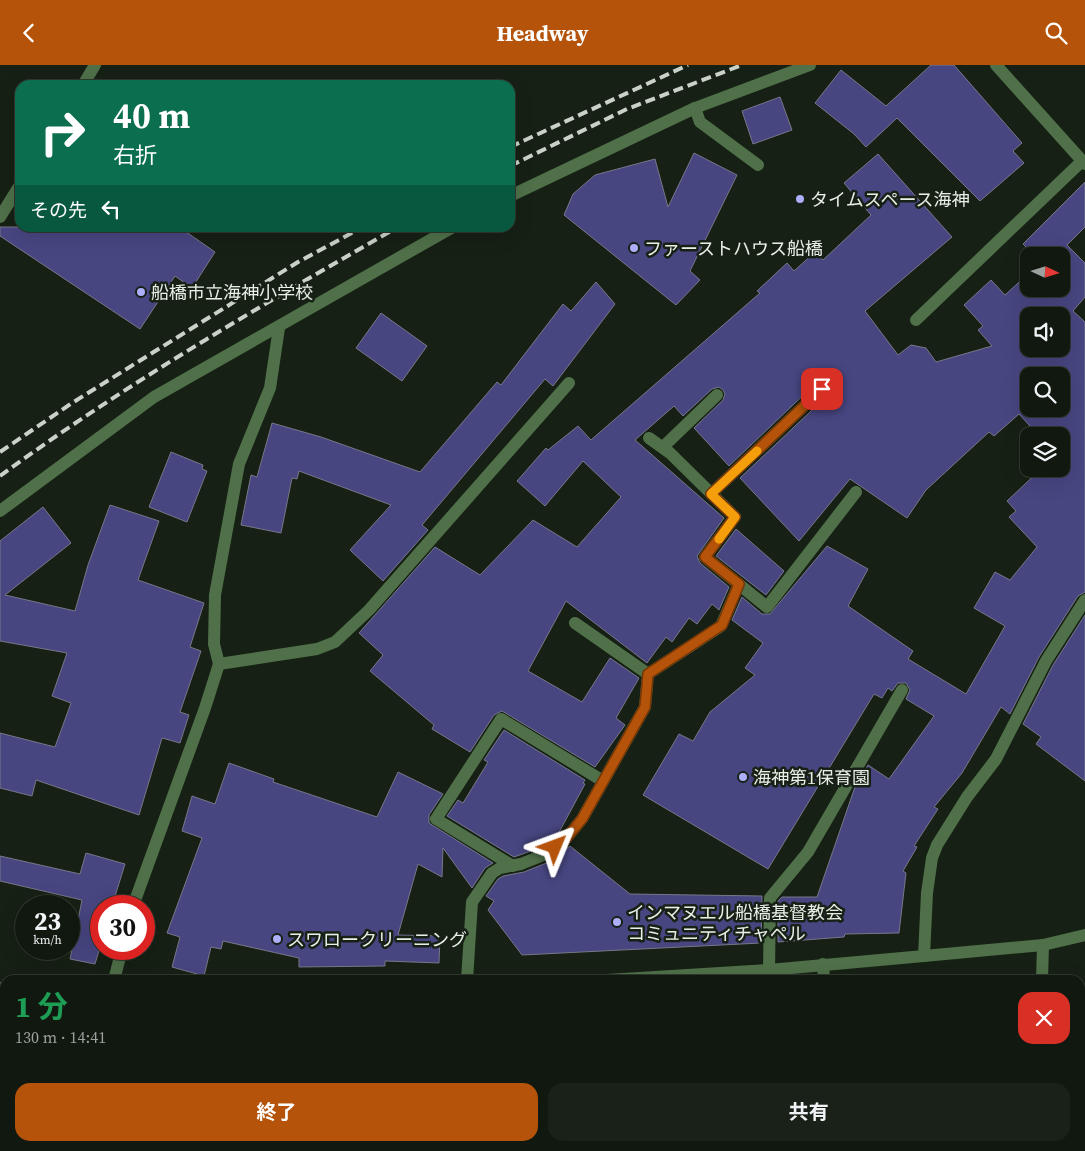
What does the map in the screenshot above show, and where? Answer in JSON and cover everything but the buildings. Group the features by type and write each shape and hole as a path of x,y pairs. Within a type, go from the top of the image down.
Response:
{"street":[{"path":"86,80 96,65"},
{"path":"515,194 695,108 810,65"},
{"path":"916,320 1084,163 996,65"},
{"path":"695,108 700,122 758,165"},
{"path":"0,217 15,193"},
{"path":"0,511 154,397 279,328 444,232"},
{"path":"136,895 205,708 219,664 214,645 215,595 239,463 270,388 279,328"},
{"path":"219,664 317,649 335,642 369,610 569,383"},
{"path":"711,494 822,389"},
{"path":"662,447 717,395"},
{"path":"649,438 662,447 735,517 705,557 766,607 856,492"},
{"path":"648,674 722,625 739,584"},
{"path":"924,956 927,893 932,858 937,845 967,797 996,759 1046,661 1085,600"},
{"path":"575,623 648,674"},
{"path":"467,975 472,902 492,873 500,867 514,865 546,854 564,841 582,819 645,707 648,674"},
{"path":"769,970 770,898 808,852 902,690"},
{"path":"514,865 436,819 501,719 603,781"},
{"path":"719,975 1043,945 1085,935"},
{"path":"1042,975 1043,945"},
{"path":"115,975 119,960"},
{"path":"823,964 824,975"}],"railway":[{"path":"515,145 688,65"},
{"path":"515,164 627,109 742,65"},
{"path":"0,452 72,403 298,262 354,232"},
{"path":"0,476 146,377 389,232"}],"slow traffic":[{"path":"719,539 735,517 711,494 757,451"}],"place":[{"name":"タイムスペース海神","path":"800,199"},
{"name":"ファーストハウス船橋","path":"634,248"},
{"name":"船橋市立海神小学校","path":"141,292"},
{"name":"海神第1保育園","path":"743,777"},
{"name":"インマヌエル船橋基督教会 コミュニティチャペル","path":"617,922"},
{"name":"スワロークリーニング","path":"277,939"}],"route":[{"path":"555,847 564,841 582,819 645,707 648,674 722,625 739,584 705,557 735,517 711,494 822,389"}]}
